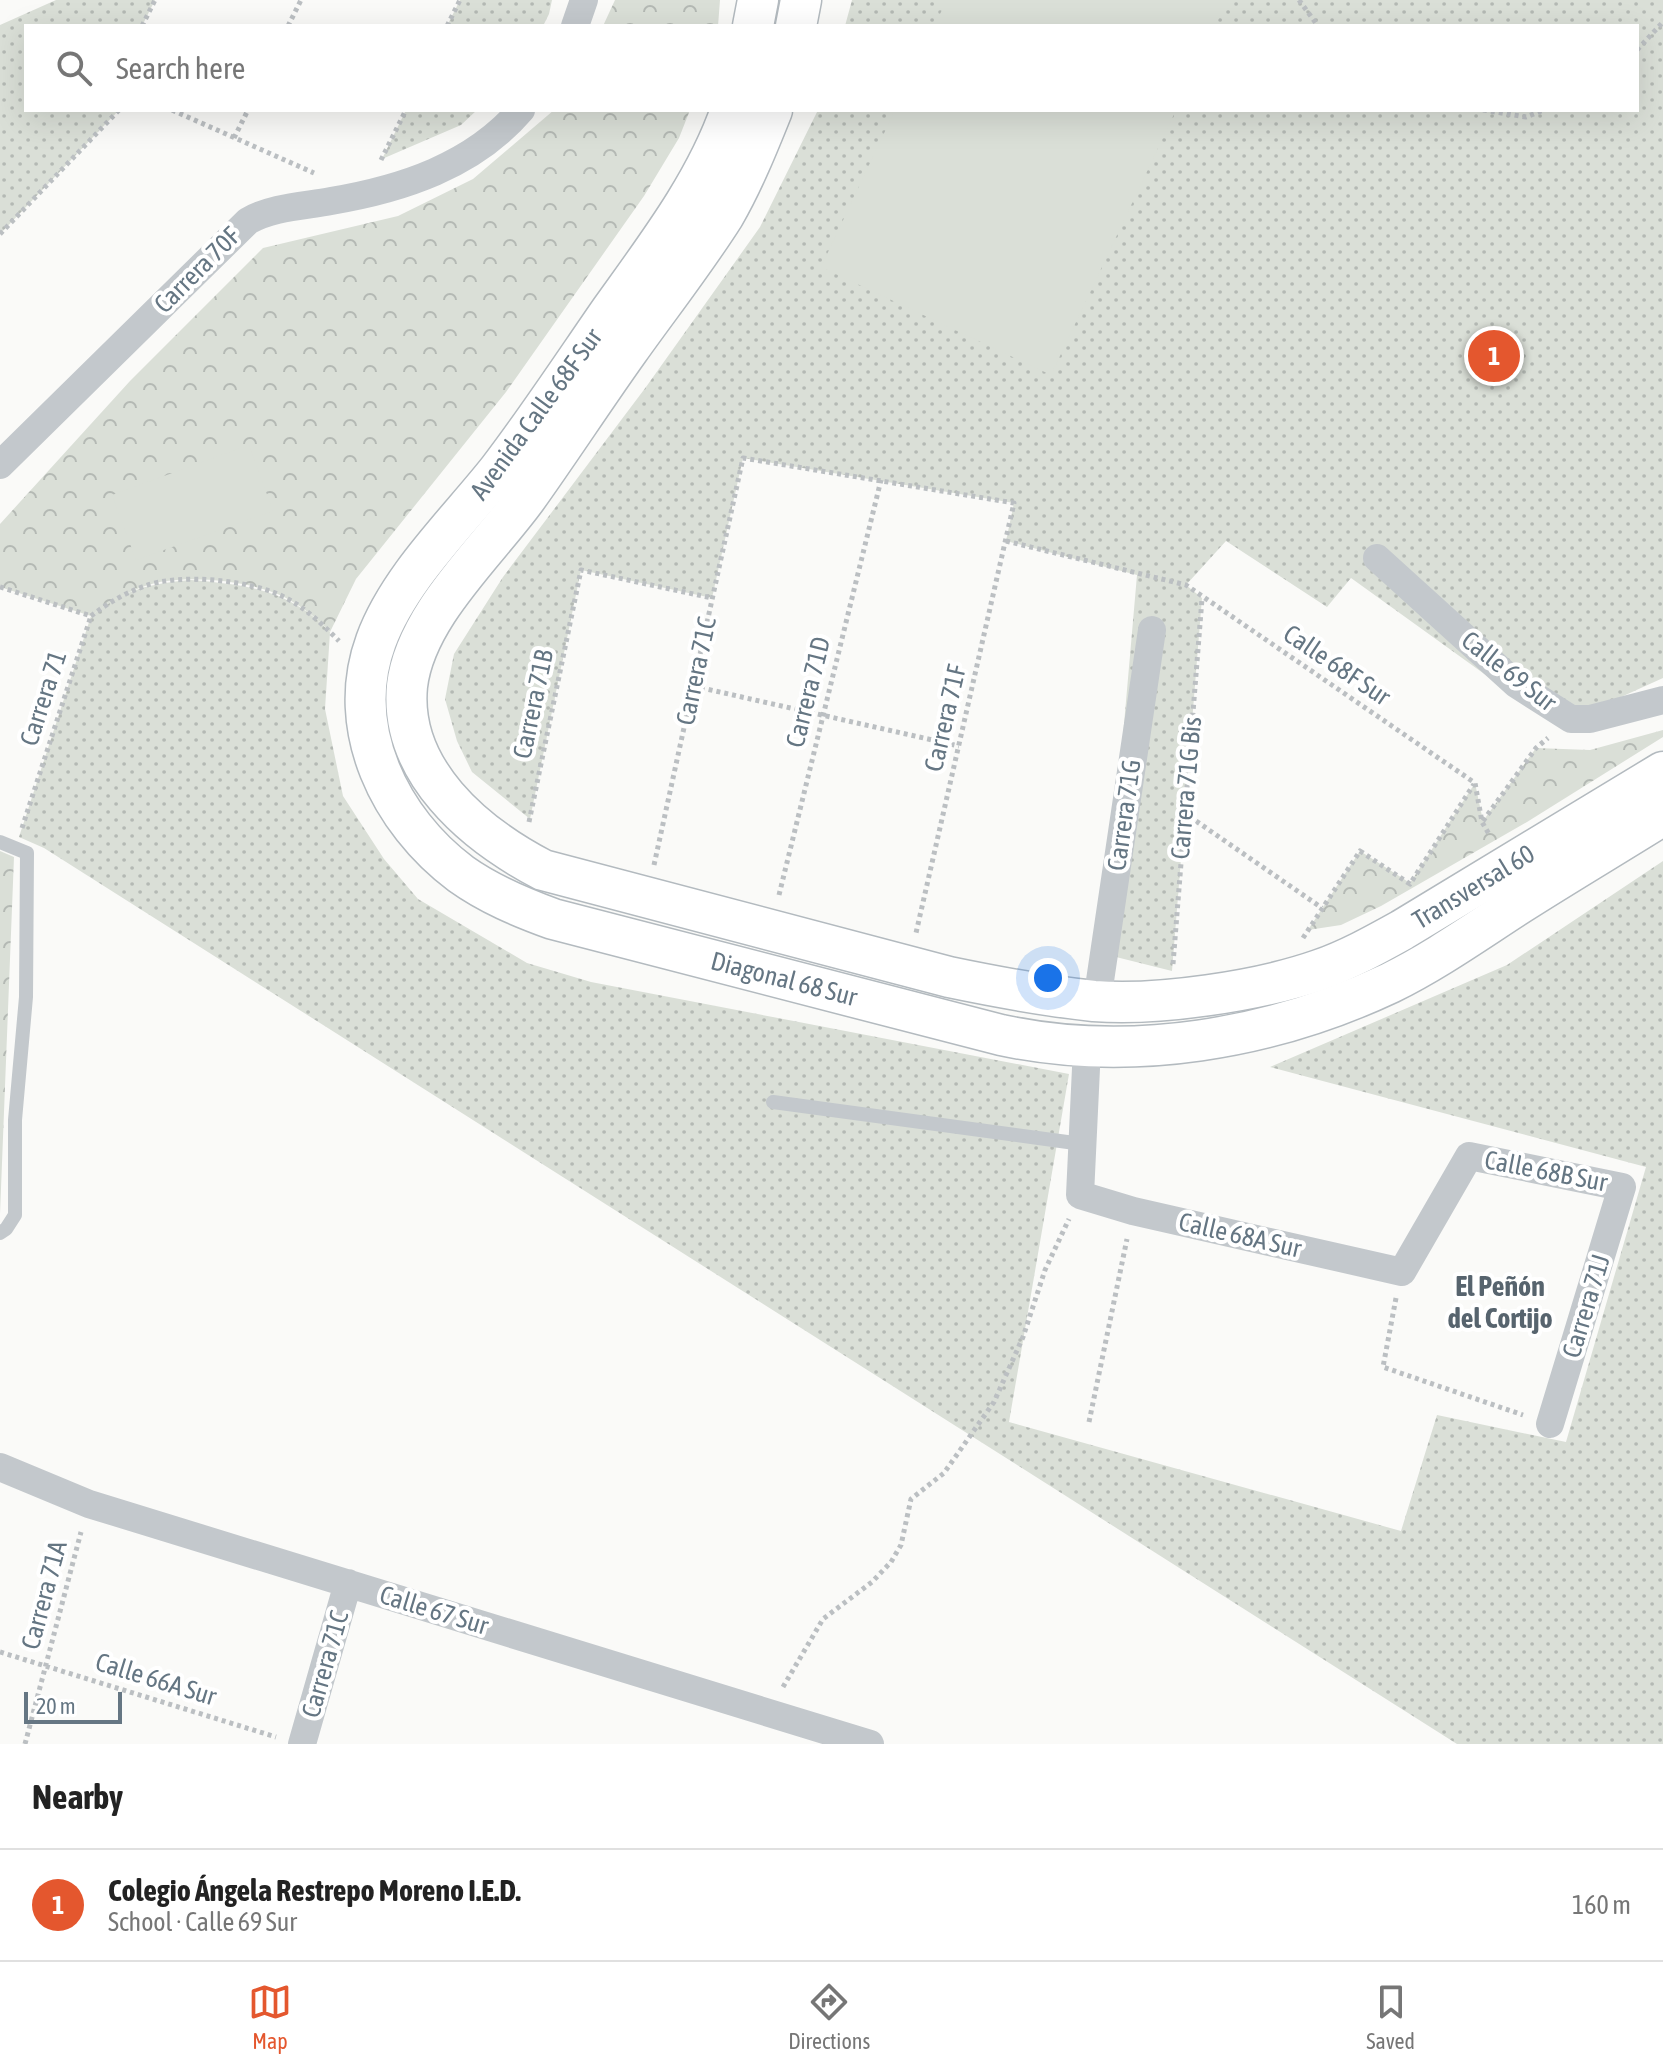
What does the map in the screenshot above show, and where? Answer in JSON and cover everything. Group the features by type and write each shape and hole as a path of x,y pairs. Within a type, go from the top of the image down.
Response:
{"street":[{"path":"576,24 584,0"},
{"path":"753,24 758,0"},
{"path":"796,24 801,0"},
{"name":"Carrera 70F","path":"0,465 248,221 277,210 363,196 426,177 476,152 519,112"},
{"name":"Avenida Calle 68F Sur","path":"367,724 365,698 368,671 376,641 391,609 500,468 649,257 699,178 730,112"},
{"name":"Avenida Calle 68F Sur","path":"407,714 412,665 436,613 525,500 711,234 741,180 771,112"},
{"name":"Calle 69 Sur","path":"1377,558 1516,684 1571,719 1590,719 1663,700"},
{"name":"Carrera 71G","path":"1097,1001 1152,630"},
{"name":"Diagonal 68 Sur","path":"407,714 416,752 433,781 463,814 505,849 543,870 997,987 1097,1001 1171,1000 1274,982"},
{"name":"Diagonal 68 Sur","path":"367,724 374,758 395,801 424,840 461,873 507,902 553,919 1039,1043 1087,1047 1191,1042 1296,1021"},
{"name":"Transversal 60","path":"1274,982 1335,964 1389,937 1663,772"},
{"name":"Transversal 60","path":"1296,1021 1393,981 1663,815"},
{"path":"1080,1195 1087,1047"},
{"name":"Calle 68B Sur","path":"1402,1272 1469,1156 1622,1187"},
{"name":"Carrera 71J","path":"1550,1424 1622,1187"},
{"name":"Calle 68A Sur","path":"1080,1195 1133,1211 1402,1272"},
{"name":"Calle 67 Sur","path":"0,1467 89,1504 870,1744"},
{"name":"Carrera 71C","path":"294,1742 348,1583"}],"lane":[{"path":"0,842 27,853 26,997 15,1120 15,1215 0,1233"},
{"path":"773,1102 1082,1144"}],"path":[{"path":"143,24 155,0"},
{"path":"289,24 301,0"},
{"path":"448,24 460,0"},
{"path":"1299,0 1317,24"},
{"path":"1639,48 1663,22"},
{"path":"0,234 117,112"},
{"path":"176,112 363,196 405,112"},
{"path":"234,138 247,112"},
{"path":"1495,112 1526,117 1539,112"},
{"name":"Carrera 71C","path":"653,870 743,458 881,480"},
{"name":"Carrera 71F","path":"881,480 1014,503 914,942"},
{"name":"Carrera 71D","path":"778,898 881,480"},
{"name":"Calle 68F Sur","path":"1006,541 1186,585 1475,783"},
{"name":"Carrera 71B","path":"527,833 581,570 712,598"},
{"path":"0,587 91,616 110,601 148,584 191,580 245,584 280,595 314,615 368,671"},
{"name":"Carrera 71G Bis","path":"1172,971 1202,598"},
{"name":"Carrera 71","path":"19,837 91,616"},
{"path":"693,686 959,746"},
{"path":"1475,783 1482,822 1536,748 1571,719"},
{"path":"1308,930 1360,851 1410,884 1475,783"},
{"path":"1183,812 1322,908"},
{"path":"770,1713 791,1670 823,1619 872,1582 891,1562 901,1545 911,1499 944,1473 994,1402 1023,1337 1045,1270 1080,1195"},
{"path":"1089,1422 1133,1211"},
{"path":"1402,1272 1383,1367 1550,1424"},
{"name":"Carrera 71A","path":"25,1744 89,1504"},
{"name":"Calle 66A Sur","path":"0,1652 294,1742"}],"green space":[{"path":"56,0 155,0 143,24 24,24 24,112 117,112 0,234 0,25"},
{"path":"460,0 552,0 544,24 448,24"},
{"path":"615,0 720,0 718,24 604,24"},
{"path":"852,0 1663,0 1663,678 1610,702 1566,715 1501,686 1351,578 1327,607 1226,541 1186,585 1202,598 1172,971 1104,954 1137,575 1006,541 1014,503 743,458 712,598 581,570 530,819 472,772 457,741 445,699 454,654 503,577 646,387 760,227 817,112 1639,112 1639,24 846,24"},
{"path":"947,0 1228,0 1216,24 935,24"},
{"path":"405,112 475,112 461,125 382,159"},
{"path":"552,112 689,112 679,138 644,196 506,392 356,579 330,632 307,611 287,599 250,585 232,582 194,579 159,582 124,595 91,616 0,587 0,524 130,381 263,248 398,216 473,179"},
{"path":"894,112 1175,112 1051,375 821,267"},
{"path":"249,445 273,511 136,560 112,495"},
{"path":"191,580 249,587 283,598 299,606 330,632 325,709 343,796 384,859 418,899 527,963 591,982 1069,1074 1009,1422 1401,1531 1437,1415 1566,1442 1646,1167 1270,1067 1507,965 1663,861 1663,1744 1457,1744 44,848 19,837 91,616 138,589"},
{"path":"1663,730 1663,737 1527,822 1381,906 1341,925 1308,930 1360,851 1410,883 1475,783 1483,821 1536,748 1590,750"},
{"path":"0,851 14,857 0,1214"}],"place":[{"name":"Colegio Ángela Restrepo Moreno I.E.D.","path":"1494,356"}],"district":[{"name":"El Peñón del Cortijo","path":"1500,1302"}]}
